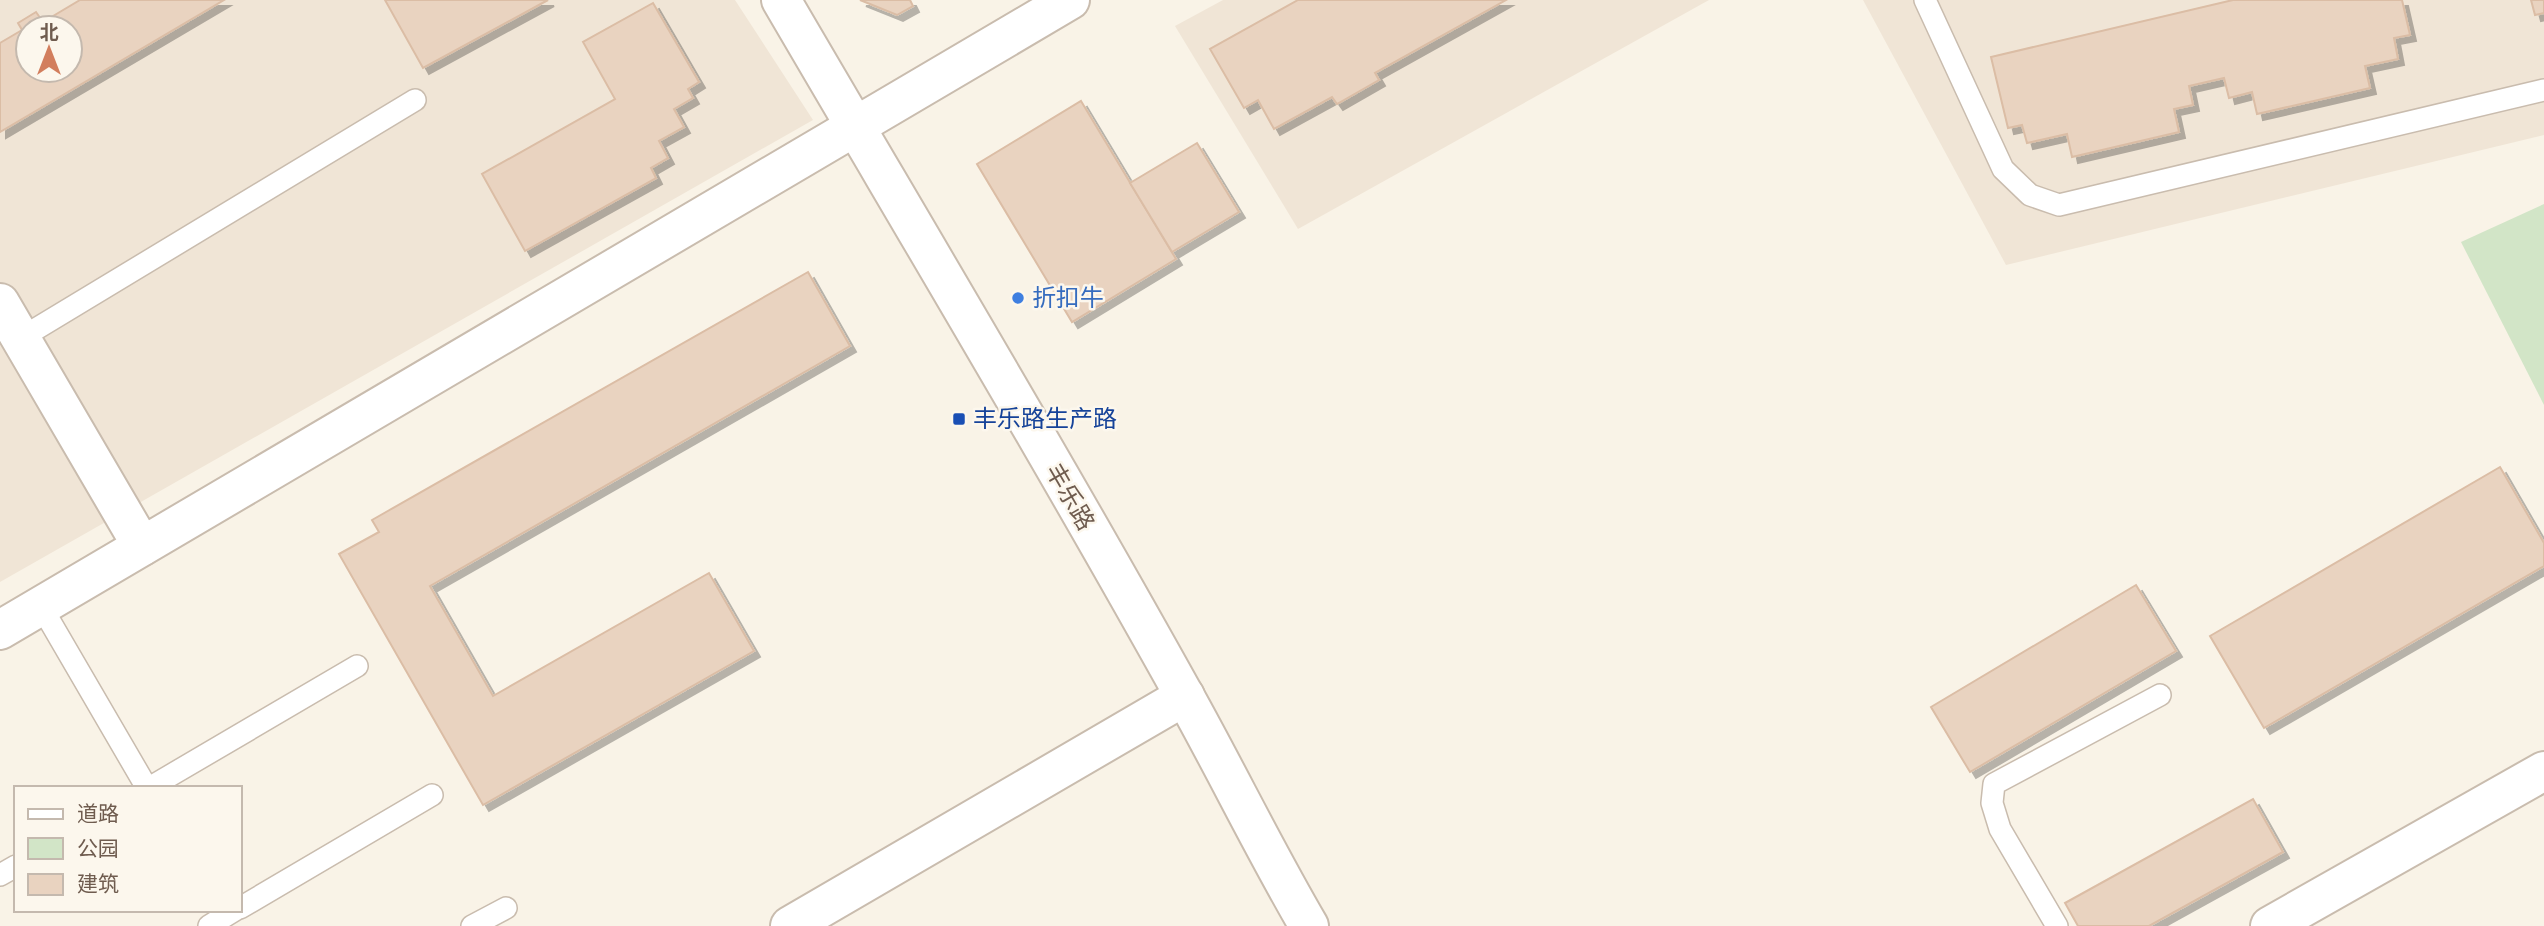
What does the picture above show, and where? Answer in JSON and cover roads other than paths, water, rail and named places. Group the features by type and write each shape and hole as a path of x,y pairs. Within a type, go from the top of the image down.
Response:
{"street":[{"name":"丰乐路","path":"780,0 1185,696 1274,866 1309,926"},
{"path":"0,630 1070,0"},
{"path":"0,303 142,546"},
{"path":"790,926 1185,696"},
{"path":"2270,926 2544,771"}],"lane":[{"path":"1925,0 2003,169 2030,195 2059,205 2544,90"},
{"path":"20,338 415,100"},
{"path":"41,606 147,786"},
{"path":"151,786 357,666"},
{"path":"2057,926 2000,829 1992,803 1994,784 2160,695"},
{"path":"242,906 432,795"},
{"path":"472,926 506,908"}],"place":[{"name":"折扣牛","path":"1018,298"},
{"name":"丰乐路生产路","path":"959,419"}]}
